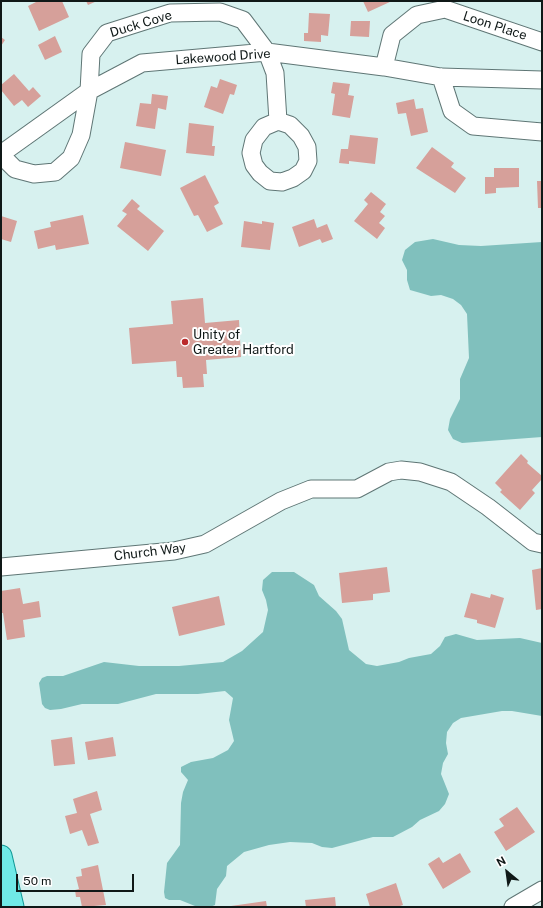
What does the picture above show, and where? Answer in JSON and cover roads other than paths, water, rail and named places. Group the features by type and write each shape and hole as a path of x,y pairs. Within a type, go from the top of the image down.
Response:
{"main road":[{"path":"1,856 14,907"}],"street":[{"name":"Loon Place","path":"384,67 392,35 417,15 445,10 542,42"},
{"name":"Duck Cove","path":"1,155 15,168 34,174 55,172 71,158 81,134 89,91 91,54 107,33 170,13 220,12 243,20 267,52 275,73 278,122"},
{"name":"Lakewood Drive","path":"1,155 89,91 142,63 267,52 384,67 441,77 542,80"},
{"path":"441,77 452,111 473,126 542,132"},
{"name":"Church Way","path":"1,567 174,551 204,544 281,501 311,489 357,489 389,472 401,470 420,472 451,482 488,507 533,542 542,544"},
{"path":"513,907 538,898"}],"place":[{"name":"Unity of Greater Hartford","path":"185,342"}]}
